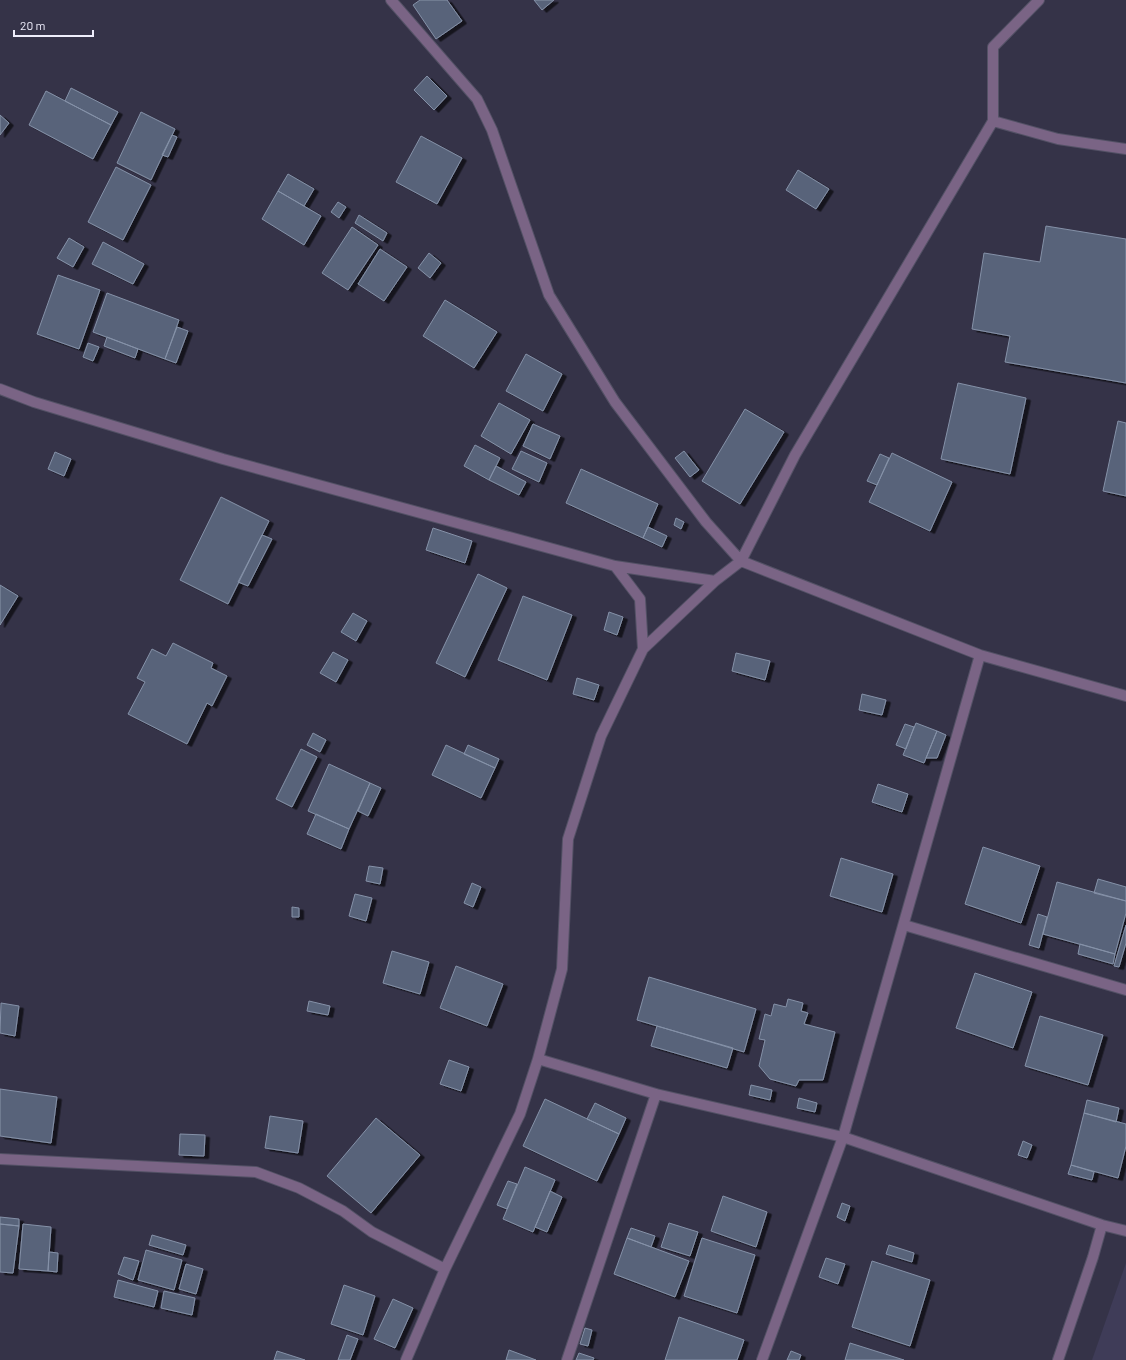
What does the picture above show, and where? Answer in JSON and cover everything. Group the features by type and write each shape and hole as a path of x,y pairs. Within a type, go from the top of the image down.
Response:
{"street":[{"path":"391,0 477,99 492,130 549,295 615,402 706,522 740,561 980,654 1126,696"},
{"path":"406,1360 444,1269 520,1114 538,1058 562,969 568,839 601,736 643,649 715,581 740,561 795,455 993,121 993,47 1039,0"},
{"path":"993,121 1058,139 1126,149"},
{"path":"0,389 34,402 222,459 615,566 715,581"},
{"path":"615,566 640,599 643,649"},
{"path":"762,1360 843,1137 980,654"},
{"path":"904,925 1126,990"},
{"path":"538,1058 656,1094 843,1137 1102,1225 1126,1231"},
{"path":"567,1360 656,1094"},
{"path":"0,1158 256,1172 298,1188 343,1211 372,1232 444,1269"},
{"path":"1058,1360 1093,1257 1102,1225"}],"shaded area":[{"path":"1126,1263 1126,1360 1092,1360"}],"building":[{"path":"420,0 447,0 462,21 436,39 413,5"},
{"path":"534,0 554,0 542,10"},
{"path":"427,76 447,96 434,110 414,90"},
{"path":"71,88 118,112 111,125 65,101"},
{"path":"46,91 111,125 93,159 29,125"},
{"path":"141,112 175,129 151,180 117,163"},
{"path":"0,115 9,123 0,135"},
{"path":"172,135 177,137 168,157 162,155"},
{"path":"421,136 462,158 437,204 396,182"},
{"path":"116,167 151,185 123,240 88,222"},
{"path":"798,170 829,189 816,209 786,190"},
{"path":"288,174 314,189 304,206 278,191"},
{"path":"278,191 321,216 304,245 262,219"},
{"path":"338,202 346,207 339,218 331,212"},
{"path":"359,215 387,233 383,241 355,223"},
{"path":"1046,226 1126,239 1126,383 1005,362 1010,336 972,329 984,253 1040,262"},
{"path":"352,227 378,245 348,290 322,273"},
{"path":"69,238 84,247 73,267 57,258"},
{"path":"103,242 144,264 133,284 92,264"},
{"path":"380,249 407,267 384,301 358,284"},
{"path":"429,253 441,263 430,278 418,268"},
{"path":"58,275 100,290 79,349 37,334"},
{"path":"107,293 179,320 165,359 93,332"},
{"path":"445,300 497,332 474,368 423,336"},
{"path":"177,327 188,331 176,363 165,359"},
{"path":"107,337 138,349 135,358 104,346"},
{"path":"88,343 99,347 93,361 83,357"},
{"path":"526,354 562,374 543,411 506,391"},
{"path":"958,383 1026,398 1010,474 941,459"},
{"path":"499,403 530,420 511,454 481,436"},
{"path":"745,409 784,432 740,504 702,481"},
{"path":"1118,421 1126,423 1126,496 1103,491"},
{"path":"533,424 560,436 550,459 523,446"},
{"path":"475,445 500,458 489,480 464,466"},
{"path":"521,451 547,463 539,482 512,469"},
{"path":"684,451 699,470 690,477 675,458"},
{"path":"55,452 71,459 64,476 48,469"},
{"path":"892,453 952,482 930,531 869,502"},
{"path":"880,454 889,458 877,485 867,481"},
{"path":"496,466 526,482 519,495 489,480"},
{"path":"581,469 658,504 643,538 566,503"},
{"path":"221,497 269,521 228,604 180,580"},
{"path":"676,518 684,522 681,529 674,525"},
{"path":"648,527 667,536 662,547 643,538"},
{"path":"433,528 472,541 465,563 426,550"},
{"path":"262,535 272,539 248,586 238,582"},
{"path":"478,574 507,588 465,677 436,663"},
{"path":"0,585 18,596 0,625"},
{"path":"523,596 572,615 547,680 498,660"},
{"path":"609,612 623,617 617,635 604,630"},
{"path":"353,613 367,621 356,641 341,632"},
{"path":"173,643 213,663 211,668 227,676 212,706 207,703 187,744 128,714 145,682 137,678 152,649 166,656"},
{"path":"333,652 348,660 336,682 320,673"},
{"path":"736,653 770,661 765,680 732,671"},
{"path":"577,678 599,685 594,700 573,694"},
{"path":"862,694 886,700 882,715 859,710"},
{"path":"916,723 937,731 924,763 903,755"},
{"path":"905,724 914,727 906,749 896,745"},
{"path":"937,731 946,735 937,758 926,758"},
{"path":"313,733 326,740 320,752 307,745"},
{"path":"446,745 495,768 481,798 432,775"},
{"path":"468,745 499,759 495,768 464,754"},
{"path":"301,749 317,757 292,807 276,799"},
{"path":"329,764 370,783 349,829 308,811"},
{"path":"370,783 381,788 368,816 358,811"},
{"path":"878,784 908,794 902,812 872,802"},
{"path":"316,814 349,829 341,849 307,834"},
{"path":"983,847 1040,866 1021,923 965,904"},
{"path":"841,858 893,874 882,912 830,896"},
{"path":"369,866 383,868 380,884 366,881"},
{"path":"1098,879 1126,887 1126,901 1094,893"},
{"path":"1057,882 1126,901 1126,913 1115,954 1043,934"},
{"path":"472,883 481,887 473,907 464,903"},
{"path":"355,894 372,898 366,921 349,916"},
{"path":"292,907 299,908 299,917 292,917"},
{"path":"1038,914 1047,917 1039,948 1029,945"},
{"path":"1126,925 1126,943 1119,967 1114,966"},
{"path":"1080,944 1115,954 1113,964 1078,954"},
{"path":"392,951 429,962 420,994 383,983"},
{"path":"456,966 503,984 487,1026 440,1008"},
{"path":"975,973 1032,992 1013,1048 956,1028"},
{"path":"649,977 756,1009 744,1052 637,1020"},
{"path":"788,999 803,1003 801,1011 808,1013 804,1024 835,1032 823,1080 799,1080 796,1086 770,1079 759,1066 765,1040 759,1039 765,1014 771,1016 774,1004 786,1007"},
{"path":"309,1001 330,1006 328,1015 307,1011"},
{"path":"1,1003 19,1006 15,1036 0,1033"},
{"path":"1040,1016 1103,1035 1088,1085 1025,1066"},
{"path":"657,1026 733,1048 727,1068 651,1046"},
{"path":"449,1060 469,1067 461,1091 440,1084"},
{"path":"751,1085 772,1090 770,1100 749,1095"},
{"path":"0,1089 57,1097 51,1143 0,1136"},
{"path":"799,1098 817,1103 815,1112 797,1108"},
{"path":"545,1099 619,1134 597,1181 523,1146"},
{"path":"1087,1100 1119,1108 1116,1122 1084,1113"},
{"path":"595,1103 626,1118 619,1134 587,1119"},
{"path":"1084,1113 1126,1124 1126,1146 1118,1178 1071,1165"},
{"path":"270,1116 303,1121 298,1153 265,1148"},
{"path":"376,1118 420,1155 371,1213 327,1176"},
{"path":"180,1134 205,1135 204,1156 179,1155"},
{"path":"1023,1141 1032,1145 1027,1158 1018,1155"},
{"path":"1071,1165 1094,1172 1092,1180 1068,1174"},
{"path":"525,1167 555,1180 533,1232 503,1219"},
{"path":"508,1181 517,1184 507,1209 497,1205"},
{"path":"550,1191 562,1197 547,1232 535,1227"},
{"path":"723,1196 767,1212 756,1247 711,1231"},
{"path":"842,1203 850,1206 845,1221 837,1217"},
{"path":"0,1217 19,1219 19,1226 0,1224"},
{"path":"669,1223 698,1232 690,1256 661,1247"},
{"path":"0,1224 19,1226 13,1273 0,1272"},
{"path":"23,1224 51,1227 48,1271 19,1269"},
{"path":"631,1228 655,1236 651,1247 627,1238"},
{"path":"152,1235 186,1245 183,1255 149,1245"},
{"path":"627,1238 689,1261 675,1297 614,1274"},
{"path":"702,1238 755,1255 737,1313 684,1296"},
{"path":"889,1245 914,1253 912,1262 886,1254"},
{"path":"146,1250 182,1260 174,1290 138,1280"},
{"path":"49,1252 58,1253 57,1272 48,1271"},
{"path":"124,1257 139,1261 133,1280 118,1274"},
{"path":"826,1258 845,1264 838,1284 819,1277"},
{"path":"872,1261 930,1280 910,1346 852,1327"},
{"path":"186,1264 203,1269 196,1294 179,1289"},
{"path":"118,1280 158,1291 154,1307 114,1297"},
{"path":"344,1285 375,1296 363,1335 331,1324"},
{"path":"164,1291 195,1298 192,1315 161,1308"},
{"path":"393,1299 413,1308 395,1348 374,1339"},
{"path":"679,1317 744,1340 737,1360 665,1360"},
{"path":"585,1328 592,1330 588,1346 580,1344"},
{"path":"347,1335 358,1339 350,1360 338,1360"},
{"path":"850,1343 904,1360 845,1360"},
{"path":"509,1350 536,1360 506,1360"},
{"path":"277,1351 305,1360 274,1360"},
{"path":"791,1351 801,1355 799,1360 787,1360"},
{"path":"579,1353 594,1358 593,1360 576,1360"}]}
